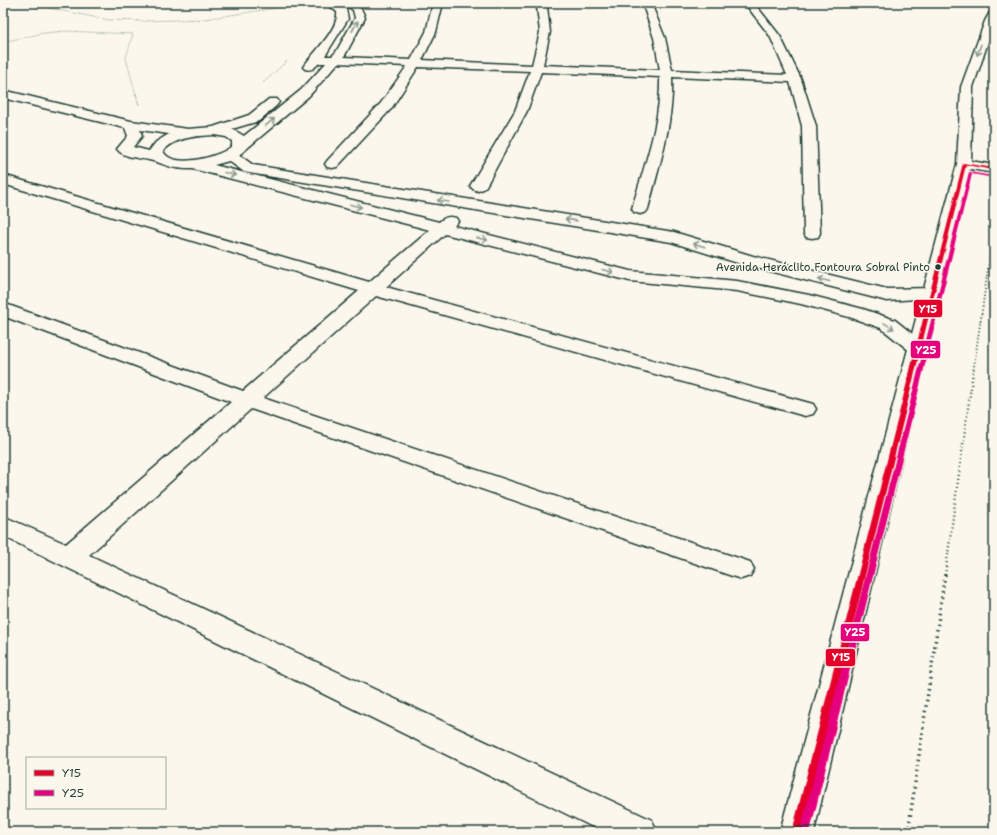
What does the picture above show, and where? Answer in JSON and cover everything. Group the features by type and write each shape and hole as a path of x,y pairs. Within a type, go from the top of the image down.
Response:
{"street":[{"path":"299,77 316,59 343,19 342,12 331,3"},
{"path":"131,125 135,136 124,149 160,158 173,163 192,164 213,161 235,151 304,93 341,53 360,18 357,9 348,3"},
{"path":"640,208 664,116 666,74 658,33 648,4"},
{"path":"752,6 775,36 795,79 809,126 812,233"},
{"path":"332,164 386,106 415,63 431,32 437,7"},
{"path":"478,186 521,111 537,68 545,32 542,7"},
{"path":"797,832 964,164 967,87 993,19"},
{"path":"316,59 795,79"},
{"path":"3,94 131,125 188,133"},
{"path":"214,131 254,118 280,96"},
{"path":"160,158 156,151 162,143 176,136 188,133 214,131 230,133 239,139 235,151"},
{"path":"235,151 249,168 674,237 746,260 886,295 931,293"},
{"path":"192,164 630,276 737,286 802,299 856,313 888,324 918,348"},
{"path":"964,164 994,170"},
{"path":"3,180 372,289 805,409"},
{"path":"69,557 372,289 470,205"},
{"path":"737,286 747,274 746,260"},
{"path":"3,309 246,400 741,569"},
{"path":"3,525 640,832"}],"path":[{"path":"23,3 110,20 166,21 212,18 302,3 314,12"},
{"path":"3,42 44,33 65,31 133,34 126,58 140,106"},
{"path":"259,86 287,61"},
{"path":"908,832 994,227"}],"transit line":[{"name":"Y15","path":"797,832 964,164 994,169"},
{"name":"Y25","path":"805,832 970,173 993,177"}],"place":[{"name":"Avenida Heráclito Fontoura Sobral Pinto","path":"938,267"}]}
